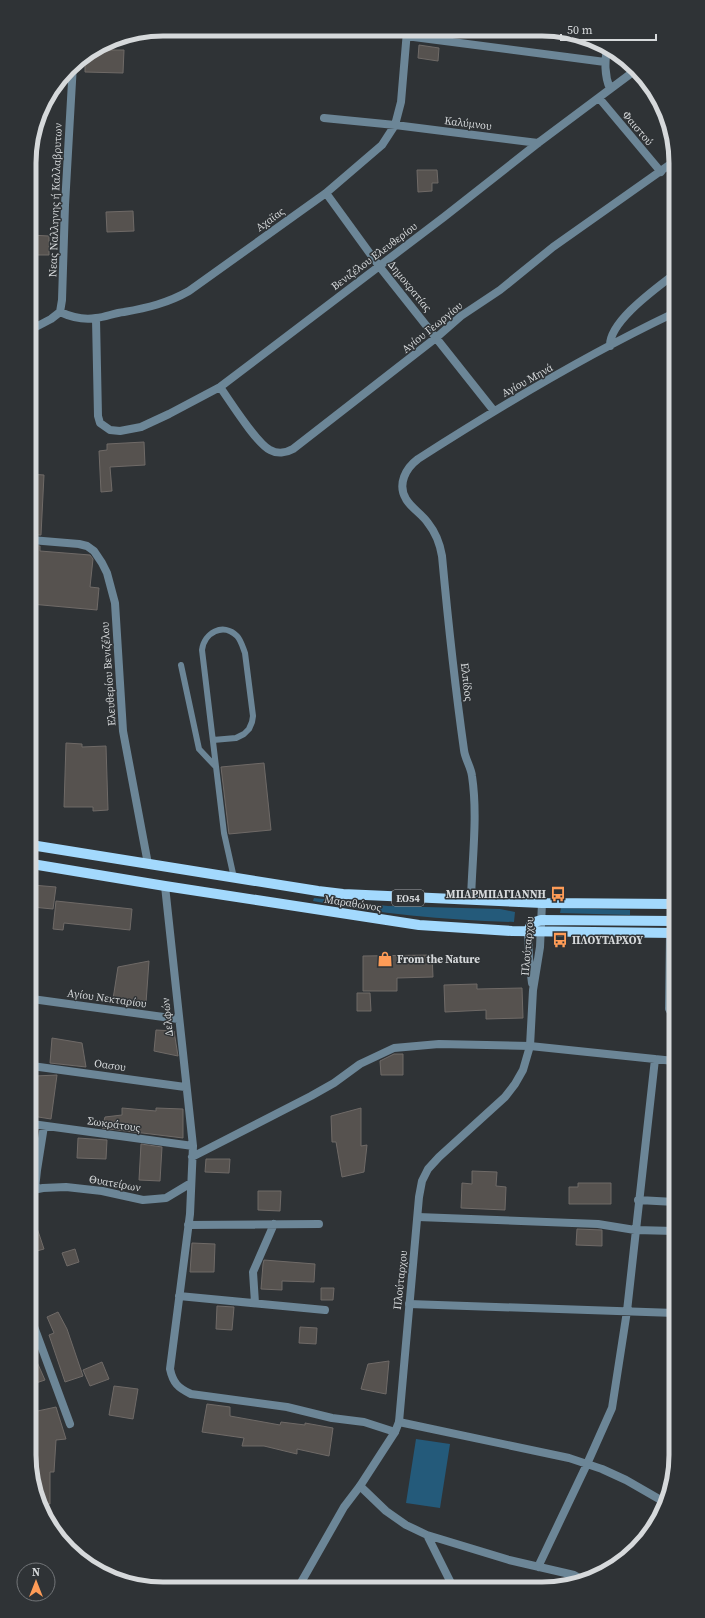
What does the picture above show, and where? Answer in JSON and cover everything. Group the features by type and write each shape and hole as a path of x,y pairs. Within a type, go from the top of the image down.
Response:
{"main road":[{"name":"Μαραθώνος","path":"36,846 318,892 542,903 669,904"},
{"name":"Μαραθώνος","path":"36,865 419,925 528,931 541,925 669,933"},
{"path":"541,925 669,921"}],"street":[{"name":"Αχαϊας","path":"60,312 72,317 96,319 150,307 170,300 183,294 326,193 378,150 390,135 395,125 401,102 407,36"},
{"path":"427,36 605,62"},
{"path":"606,53 605,74 610,89"},
{"name":"Βενιζέλου Ελευθερίου","path":"96,319 98,416 100,423 110,430 120,431 141,427 220,387 632,73"},
{"name":"Νεας Nαλληνης ή Καλλαβρυτων","path":"60,312 62,300 65,205 72,74"},
{"name":"Φαιστού","path":"599,98 661,172"},
{"name":"Καλύμνου","path":"324,118 395,125 538,143"},
{"name":"Αγίου Γεωργίου","path":"220,387 262,444 274,452 286,452 302,443 437,337 461,316 500,290 553,247 669,165"},
{"name":"Δημοκρατίας","path":"326,193 379,266 437,337 494,411"},
{"path":"610,346 612,335 624,317 669,279"},
{"path":"36,327 60,312"},
{"name":"Αγίου Μηνά","path":"403,479 407,470 413,463 494,411 610,346 669,316"},
{"name":"Ελπίδος","path":"403,479 405,499 428,523 435,533 441,552 464,752 472,774 474,805 471,900"},
{"name":"Ελευθερίου Βενιζέλου","path":"36,540 87,546 96,554 107,573 115,603 123,731 148,864"},
{"name":"Δελφών","path":"165,886 185,1087 193,1146 188,1225 170,1369 172,1380 184,1391 191,1394 287,1407 332,1418 364,1422 395,1432"},
{"name":"Πλούταρχου","path":"301,1582 344,1507 360,1486 395,1432 399,1422 420,1188 428,1169 438,1157 510,1091 523,1070 530,1046 533,990 539,956 542,903"},
{"name":"Πλούταρχου","path":"528,931 529,958 533,990"},
{"name":"Αγίου Νεκταρίου","path":"36,1000 178,1018"},
{"path":"192,1157 311,1096 334,1083 360,1064 394,1048 440,1044 530,1046 669,1060"},
{"path":"538,1567 612,1408 627,1312 638,1200 655,1059"},
{"name":"Οασου","path":"36,1067 185,1087"},
{"name":"Σωκράτους","path":"36,1125 193,1146"},
{"path":"36,1177 44,1126"},
{"name":"Θυατείρων","path":"36,1190 66,1187 102,1191 143,1200 166,1198 191,1183"},
{"path":"638,1200 669,1202"},
{"path":"418,1217 598,1224 635,1230 669,1231"},
{"path":"255,1304 253,1272 274,1224"},
{"path":"188,1225 319,1224"},
{"path":"179,1296 325,1310"},
{"path":"409,1304 669,1313"},
{"path":"36,1332 70,1424"},
{"path":"399,1422 569,1458 626,1480 660,1500"},
{"path":"360,1486 386,1511 406,1526 427,1535 578,1577"},
{"path":"427,1535 450,1582"}],"lane":[{"path":"213,740 236,738 244,734 249,729 253,716 245,653 238,636 230,631 220,630 212,632 202,644 202,650 224,833 234,878"},
{"path":"181,665 199,749 216,767"},
{"path":"669,990 669,1011"}],"shaded area":[{"path":"314,898 388,906 500,909 515,912 514,922 463,920 413,916 363,909 313,901"},
{"path":"561,908 630,910 630,915 560,913"},
{"path":"416,1439 450,1444 440,1508 406,1503"}],"building":[{"path":"419,45 439,48 438,61 418,58"},
{"path":"105,50 124,50 123,73 85,72 85,63 99,53"},
{"path":"417,170 437,170 438,183 432,183 432,191 418,192"},
{"path":"133,211 134,231 107,232 106,212"},
{"path":"36,235 49,236 49,255 36,255"},
{"path":"144,442 145,465 110,467 112,491 101,492 99,451 107,450 107,444"},
{"path":"36,474 44,475 41,535 36,535"},
{"path":"36,546 40,546 40,551 90,555 93,559 90,587 99,588 97,610 36,604"},
{"path":"66,743 82,744 82,747 106,746 108,810 93,811 93,807 64,807"},
{"path":"264,763 271,830 229,834 221,767"},
{"path":"36,885 56,887 53,909 36,907"},
{"path":"56,901 132,909 130,930 64,923 63,930 53,929"},
{"path":"432,955 433,977 397,978 397,991 363,991 363,956"},
{"path":"149,961 146,1003 113,999 118,967"},
{"path":"477,984 477,989 522,988 523,1018 486,1019 486,1010 445,1012 444,985"},
{"path":"357,993 370,993 371,1011 357,1011"},
{"path":"156,1030 174,1031 178,1056 154,1051"},
{"path":"52,1038 82,1043 86,1067 50,1063"},
{"path":"394,1054 403,1054 403,1075 381,1075 380,1061"},
{"path":"57,1075 51,1119 36,1117 36,1076"},
{"path":"122,1108 156,1111 156,1108 183,1109 183,1138 102,1128 105,1117 122,1115"},
{"path":"361,1108 361,1146 367,1145 364,1172 342,1177 336,1142 332,1142 331,1116"},
{"path":"78,1138 107,1140 106,1159 77,1158"},
{"path":"141,1144 162,1147 160,1181 139,1180"},
{"path":"206,1159 230,1159 229,1173 205,1172"},
{"path":"472,1171 497,1172 496,1186 506,1187 505,1210 461,1208 462,1183 472,1184"},
{"path":"578,1183 611,1183 611,1204 569,1204 569,1187 578,1187"},
{"path":"258,1191 281,1191 280,1211 258,1210"},
{"path":"36,1225 44,1249 36,1251"},
{"path":"577,1229 602,1230 602,1246 576,1245"},
{"path":"192,1243 215,1244 214,1272 190,1272"},
{"path":"75,1249 79,1262 67,1266 62,1253"},
{"path":"264,1260 315,1264 314,1282 282,1281 282,1290 261,1289"},
{"path":"321,1288 334,1288 333,1300 321,1300"},
{"path":"217,1306 234,1307 232,1330 216,1329"},
{"path":"58,1312 67,1329 83,1376 65,1382 49,1335 54,1333 47,1317"},
{"path":"300,1327 317,1328 316,1344 299,1343"},
{"path":"36,1360 45,1380 36,1383"},
{"path":"389,1361 386,1394 361,1389 368,1364"},
{"path":"102,1362 109,1379 90,1386 83,1370"},
{"path":"114,1386 138,1389 133,1419 109,1415"},
{"path":"207,1404 230,1407 230,1416 280,1425 281,1422 305,1425 305,1423 333,1428 329,1456 297,1449 297,1454 264,1446 242,1446 244,1438 202,1432"},
{"path":"56,1407 66,1439 56,1440 54,1472 50,1472 50,1504 46,1504 40,1488 37,1472 36,1411"}],"place":[{"name":"ΜΠΑΡΜΠΑΓΙΑΝΝΗ","path":"558,894"},
{"name":"ΠΛΟΥΤΑΡΧΟΥ","path":"560,940"},
{"name":"From the Nature","path":"385,959"}]}
